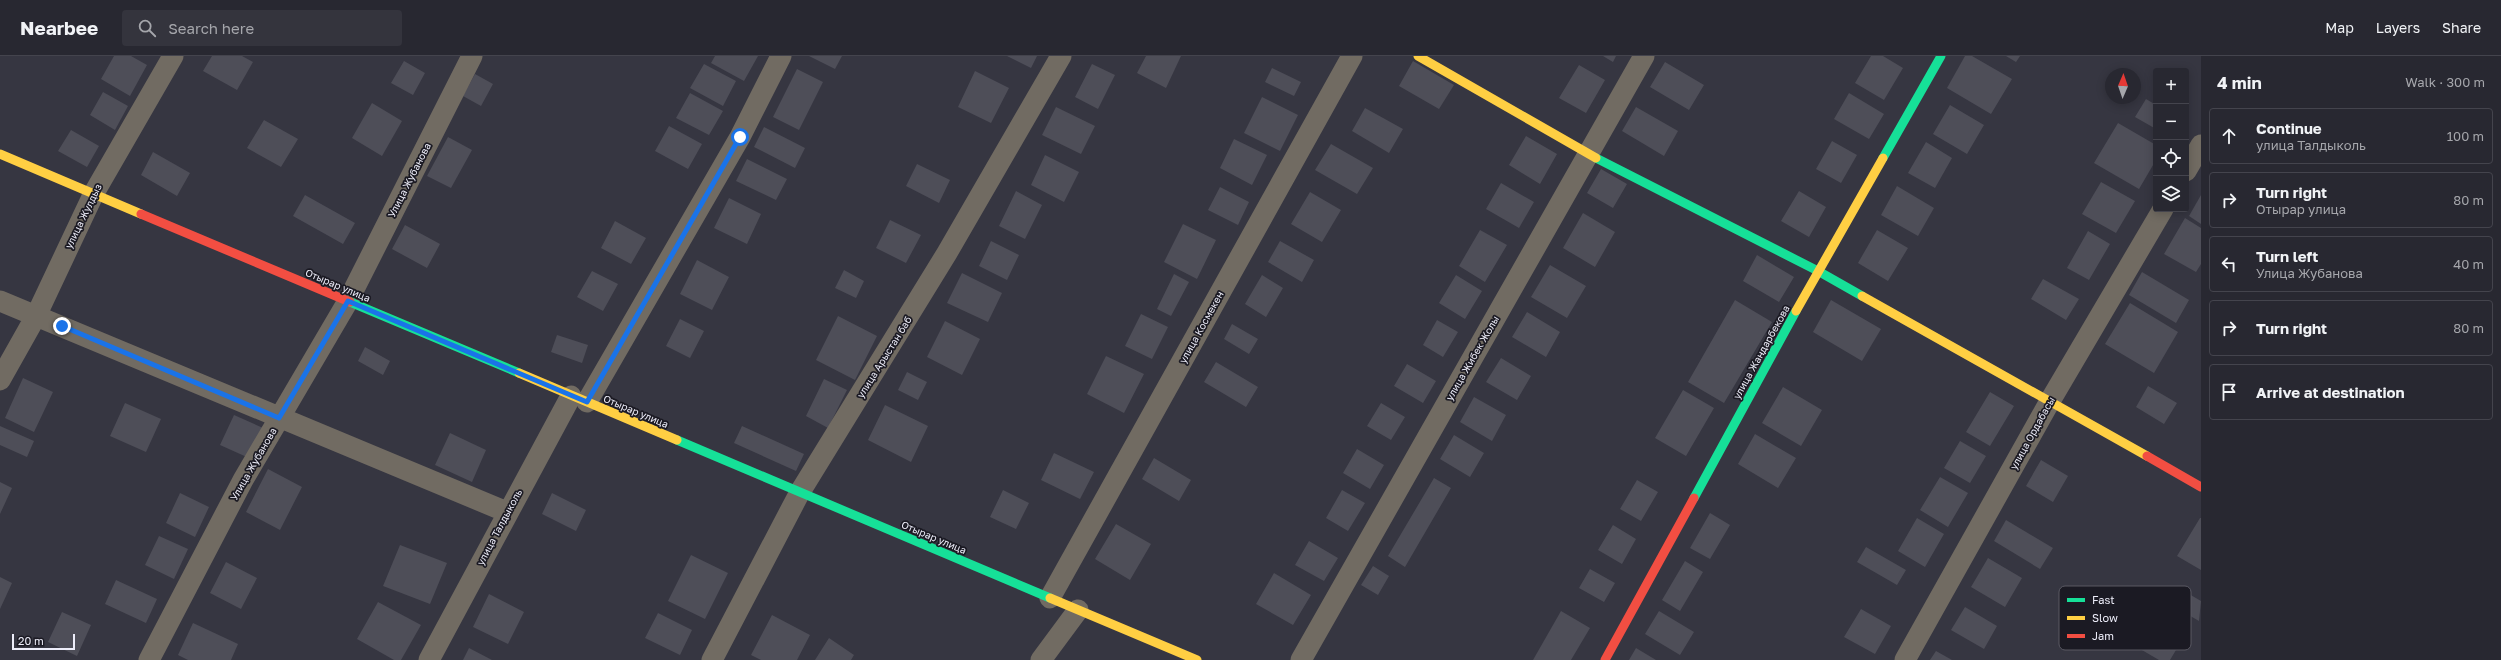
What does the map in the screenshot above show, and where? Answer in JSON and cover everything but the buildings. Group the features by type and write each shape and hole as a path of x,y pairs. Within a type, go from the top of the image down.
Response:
{"street":[{"name":"улица Жулдыз","path":"0,380 36,316 94,193 173,56"},
{"name":"Улица Жубанова","path":"148,660 243,480 348,301 472,56"},
{"name":"улица Талдыколь","path":"429,660 507,512 579,399 740,137 781,56"},
{"name":"улица Арыстан баб","path":"712,660 800,492 947,253 1061,56"},
{"name":"улица Космекен","path":"1050,598 1352,56"},
{"path":"1418,56 1588,154 1818,271 2201,487"},
{"name":"улица Жибек Жолы","path":"1301,660 1644,56"},
{"name":"улица Жандарбекова","path":"1605,660 1818,271 1940,56"},
{"path":"2189,166 2201,145"},
{"name":"Отырар улица","path":"0,154 1197,660"},
{"name":"улица Ордабасы","path":"1905,660 2050,401 2161,212"},
{"path":"0,301 507,512"},
{"path":"1041,660 1078,610"}],"traffic: fast":[{"path":"1883,158 1941,56"},
{"path":"1596,158 1818,271 1862,296"},
{"path":"350,302 519,373"},
{"path":"1694,498 1796,311"},
{"path":"677,440 1050,598"}],"traffic: slow":[{"path":"1418,56 1596,158"},
{"path":"0,154 141,214"},
{"path":"1796,311 1883,158"},
{"path":"1862,296 2147,456"},
{"path":"519,373 677,440"},
{"path":"1050,598 1197,660"}],"traffic: jam":[{"path":"141,214 350,302"},
{"path":"2147,456 2201,487"},
{"path":"1605,660 1694,498"}],"route":[{"path":"62,326 279,418 348,301 587,402 740,137"}]}
